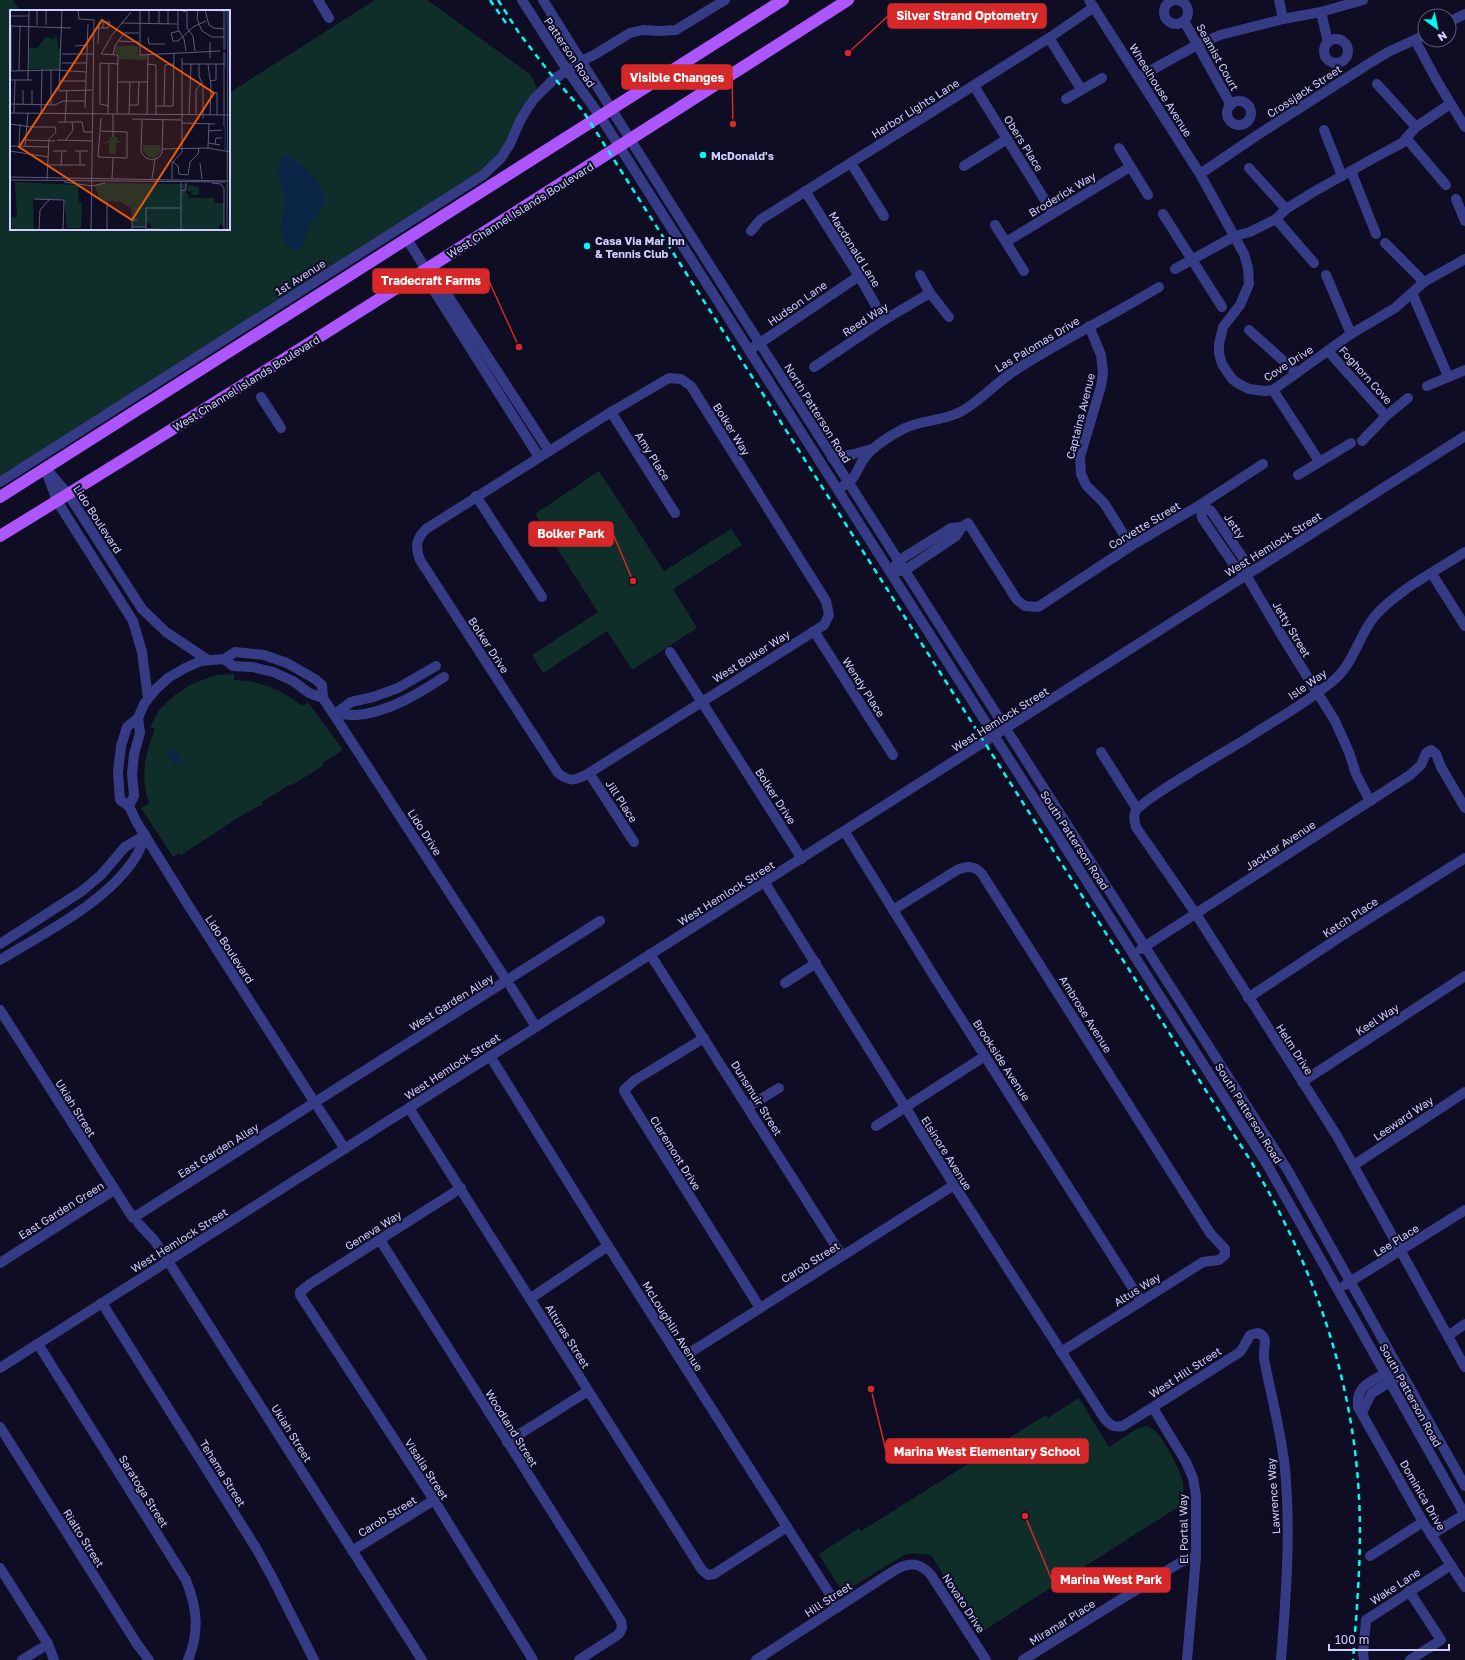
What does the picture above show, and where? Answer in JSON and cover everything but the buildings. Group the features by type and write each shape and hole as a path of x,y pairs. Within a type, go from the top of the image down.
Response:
{"main road":[{"path":"0,497 783,0"},
{"name":"West Channel Islands Boulevard","path":"0,536 620,147 848,0"}],"street":[{"path":"318,0 329,18"},
{"name":"Patterson Road","path":"522,0 566,70 600,116"},
{"name":"Patterson Road","path":"543,0 611,110"},
{"name":"1st Avenue","path":"0,482 483,175 506,151 520,121 534,99 549,82 566,70 630,33 643,30 676,30 690,23 726,0"},
{"path":"1279,0 1283,19"},
{"path":"1139,77 1198,45 1233,31 1321,12 1363,0"},
{"name":"Harbor Lights Lane","path":"751,231 760,220 1049,38 1092,3"},
{"name":"Wheelhouse Avenue","path":"1092,3 1211,192"},
{"path":"1321,12 1328,42"},
{"name":"Seamist Court","path":"1184,21 1231,105"},
{"path":"1049,38 1081,89"},
{"path":"1415,40 1450,104 1465,127"},
{"name":"Crossjack Street","path":"1200,174 1256,136 1370,63 1388,52 1415,40"},
{"path":"1066,99 1102,78"},
{"path":"1377,84 1416,127"},
{"name":"Obers Place","path":"974,86 1053,213"},
{"path":"1175,269 1235,236 1250,232 1276,218 1286,209 1402,143 1416,127 1450,104"},
{"name":"North Patterson Road","path":"611,110 904,571 1006,728"},
{"path":"600,116 994,736"},
{"path":"1324,130 1376,234"},
{"path":"1406,138 1446,185"},
{"path":"964,166 1007,139"},
{"path":"1119,148 1148,195"},
{"path":"851,163 884,216"},
{"name":"Broderick Way","path":"1006,242 1130,167"},
{"path":"1249,168 1286,209"},
{"name":"Macdonald Lane","path":"805,192 859,276 884,320"},
{"name":"Cove Drive","path":"1211,192 1247,261 1249,284 1240,305 1220,335 1219,353 1226,372 1239,384 1257,391 1273,390 1351,334 1395,308 1424,282 1465,260"},
{"path":"1456,199 1465,221"},
{"path":"1163,214 1222,307"},
{"path":"1276,218 1314,263"},
{"path":"995,225 1024,271"},
{"path":"406,238 426,269 435,276 549,451"},
{"path":"1385,243 1424,282"},
{"path":"426,269 428,282 539,457"},
{"path":"920,275 930,293 948,317"},
{"path":"1326,275 1351,334"},
{"name":"Hudson Lane","path":"749,350 859,276"},
{"name":"Las Palomas Drive","path":"838,490 854,479 862,460 872,448 903,429 943,418 973,405 996,383 1014,371 1089,326 1159,287"},
{"name":"Reed Way","path":"814,367 884,320 930,293"},
{"path":"1412,293 1448,376"},
{"name":"Captains Avenue","path":"1089,326 1102,355 1104,373 1080,457 1080,474 1086,485 1104,503 1131,546"},
{"path":"1249,330 1296,374"},
{"name":"Foghorn Cove","path":"1328,351 1386,416"},
{"path":"1427,386 1465,370"},
{"name":"Bolker Way","path":"539,457 669,378 681,379 691,386 826,601 829,615 824,625 814,631"},
{"path":"1273,390 1319,461"},
{"path":"261,397 281,428"},
{"path":"1362,441 1386,416 1408,398"},
{"name":"Amy Place","path":"611,412 675,513"},
{"name":"West Hemlock Street","path":"0,1368 650,954 765,883 1465,436"},
{"path":"1298,476 1319,461 1351,443"},
{"path":"832,458 849,455 872,448"},
{"name":"Bolker Drive","path":"539,457 426,528 421,533 416,544 420,560 558,773 566,779 574,780 589,773 701,702 802,859"},
{"name":"Corvette Street","path":"965,525 1017,600 1025,606 1038,607 1131,546 1200,505 1263,464"},
{"path":"45,468 57,501 134,621 142,652 148,698"},
{"name":"Lido Boulevard","path":"45,468 68,494 142,609 166,632 208,660"},
{"path":"476,496 542,597"},
{"name":"Jetty","path":"1200,505 1202,518 1234,565 1246,575"},
{"path":"890,572 898,561 951,528 965,525"},
{"path":"890,572 904,571 956,536 965,525"},
{"name":"Isle Way","path":"1137,809 1147,800 1317,693 1334,680 1351,660 1366,629 1382,608 1393,598 1465,552"},
{"path":"1432,574 1465,626"},
{"name":"Jetty Street","path":"1246,575 1342,734 1356,774 1370,801"},
{"name":"West Bolker Way","path":"701,702 814,631"},
{"name":"Wendy Place","path":"814,631 893,755"},
{"name":"Lido Drive","path":"208,660 224,659 235,652 254,653 277,658 296,667 322,685 323,698 335,714 536,1027"},
{"path":"670,652 701,702"},
{"name":"Lido Drive","path":"224,659 233,666 252,667 273,672 293,681 309,693 323,698"},
{"name":"Lido Boulevard","path":"208,660 195,663 176,673 161,684 148,698 138,718 127,727 121,746 118,764 120,800 129,806 145,835 345,1149"},
{"path":"335,714 352,702 373,697 398,688 436,666"},
{"path":"335,714 357,715 382,709 416,694 444,677"},
{"name":"Lido Boulevard","path":"129,806 134,796 133,764 140,733 138,718"},
{"name":"South Patterson Road","path":"1006,728 1287,1169 1465,1486"},
{"name":"South Patterson Road","path":"994,736 1278,1181 1465,1514"},
{"name":"Jacktar Avenue","path":"1134,954 1417,770 1426,753 1431,750 1436,754 1440,767 1465,808"},
{"path":"1101,752 1137,809"},
{"name":"Jill Place","path":"589,773 634,842"},
{"name":"Helm Drive","path":"1137,809 1134,817 1136,827 1196,914 1337,1136 1402,1250 1465,1367"},
{"name":"Brookside Avenue","path":"845,832 1141,1301"},
{"path":"0,944 82,891 101,875 125,847 145,835"},
{"path":"0,960 87,905 109,887 136,856 145,835"},
{"name":"Ketch Place","path":"1248,998 1346,933 1465,858"},
{"name":"Ambrose Avenue","path":"893,910 957,870 966,867 973,867 982,874 1210,1233 1224,1246 1226,1252"},
{"name":"Elsinore Avenue","path":"765,883 904,1107 1061,1352 1104,1418 1111,1426 1118,1428"},
{"name":"West Garden Alley","path":"317,1106 509,984 600,921"},
{"name":"Dunsmuir Street","path":"650,954 842,1256"},
{"path":"785,984 816,963"},
{"name":"Keel Way","path":"1302,1082 1465,976"},
{"name":"Ukiah Street","path":"0,1010 114,1190 135,1221 154,1240 168,1261 422,1660"},
{"name":"Claremont Drive","path":"704,1038 635,1080 624,1090 760,1308"},
{"name":"McLoughlin Avenue","path":"490,1056 608,1246 838,1607"},
{"path":"876,1126 985,1056"},
{"path":"748,1107 779,1088"},
{"name":"Leeward Way","path":"1354,1165 1465,1092"},
{"name":"East Garden Alley","path":"135,1221 317,1106"},
{"name":"Alturas Street","path":"409,1108 698,1565 708,1575 714,1574 787,1527"},
{"name":"Carob Street","path":"680,1359 954,1185"},
{"name":"Geneva Way","path":"300,1292 310,1284 461,1188"},
{"name":"East Garden Green","path":"0,1263 114,1190"},
{"name":"Lee Place","path":"1338,1290 1465,1210"},
{"name":"Woodland Street","path":"380,1240 619,1618 622,1628 619,1634 579,1660"},
{"path":"530,1298 608,1246"},
{"name":"Altus Way","path":"1061,1352 1203,1262 1218,1260 1225,1255 1226,1252"},
{"name":"Visalia Street","path":"300,1292 301,1298 434,1500 533,1660"},
{"name":"Tehama Street","path":"102,1303 256,1548 314,1660"},
{"path":"1448,1336 1465,1324"},
{"name":"West Hill Street","path":"1118,1428 1153,1408 1240,1352 1250,1335 1260,1334"},
{"name":"Lawrence Way","path":"1260,1334 1265,1340 1263,1356 1279,1428 1285,1468 1288,1507 1287,1576 1280,1660"},
{"name":"Saratoga Street","path":"38,1344 186,1580 193,1599 196,1624 195,1638 188,1660"},
{"name":"Dominica Drive","path":"1400,1372 1388,1378 1370,1382 1358,1393 1358,1407 1423,1522 1465,1588"},
{"path":"507,1442 588,1391"},
{"name":"El Portal Way","path":"1153,1408 1186,1462 1193,1478 1196,1496 1196,1556 1187,1660"},
{"name":"Rialto Street","path":"0,1428 137,1644 149,1660"},
{"name":"Carob Street","path":"352,1551 434,1500"},
{"path":"1432,1535 1465,1514"},
{"path":"1370,1556 1423,1522"},
{"name":"Miramar Place","path":"1023,1660 1181,1562 1196,1556"},
{"name":"Hill Street","path":"756,1660 901,1567 916,1564"},
{"name":"Novato Drive","path":"916,1564 927,1570 931,1575 986,1660"},
{"name":"Wake Lane","path":"1364,1660 1363,1654 1366,1620 1451,1565"},
{"path":"0,1568 48,1644 54,1660"},
{"path":"1409,1591 1441,1640 1410,1660"},
{"path":"22,1660 48,1644"}],"green space":[{"path":"0,0 13,0 19,10 10,10 10,230 230,230 230,92 375,0 427,0 530,74 537,88 522,108 509,137 497,157 476,174 0,476"},
{"path":"599,471 664,571 731,529 742,545 673,589 697,628 632,670 607,631 543,673 532,655 598,612 535,514"},
{"path":"234,674 234,680 254,682 278,690 303,706 308,702 343,750 322,763 323,766 262,802 263,804 244,814 181,855 179,853 173,857 141,808 149,803 144,775 146,757 155,729 150,727 159,710 176,694 192,684 216,675"},
{"path":"1079,1398 1109,1447 1143,1426 1147,1426 1158,1434 1174,1460 1181,1477 1183,1486 1183,1504 980,1633 931,1555 914,1553 904,1555 847,1590 840,1588 819,1554 859,1528 861,1531 1046,1415 1048,1418"}],"water":[{"path":"284,155 297,161 312,174 318,182 325,197 323,207 310,224 302,247 296,251 288,246 284,241 281,227 284,197 278,166"},
{"path":"174,749 182,761 175,766 167,754"}],"railway":[{"path":"490,0 508,26"},
{"path":"498,0 519,33 549,72 583,111 1252,1163 1274,1202 1294,1241 1326,1323 1339,1365 1348,1409 1355,1452 1360,1517 1359,1578 1353,1660"}],"place":[{"name":"Silver Strand Optometry","path":"848,53"},
{"name":"Visible Changes","path":"733,124"},
{"name":"McDonald's","path":"703,155"},
{"name":"Casa Via Mar Inn & Tennis Club","path":"587,246"},
{"name":"Tradecraft Farms","path":"519,347"},
{"name":"Bolker Park","path":"633,581"},
{"name":"Marina West Elementary School","path":"871,1389"},
{"name":"Marina West Park","path":"1025,1516"}]}
